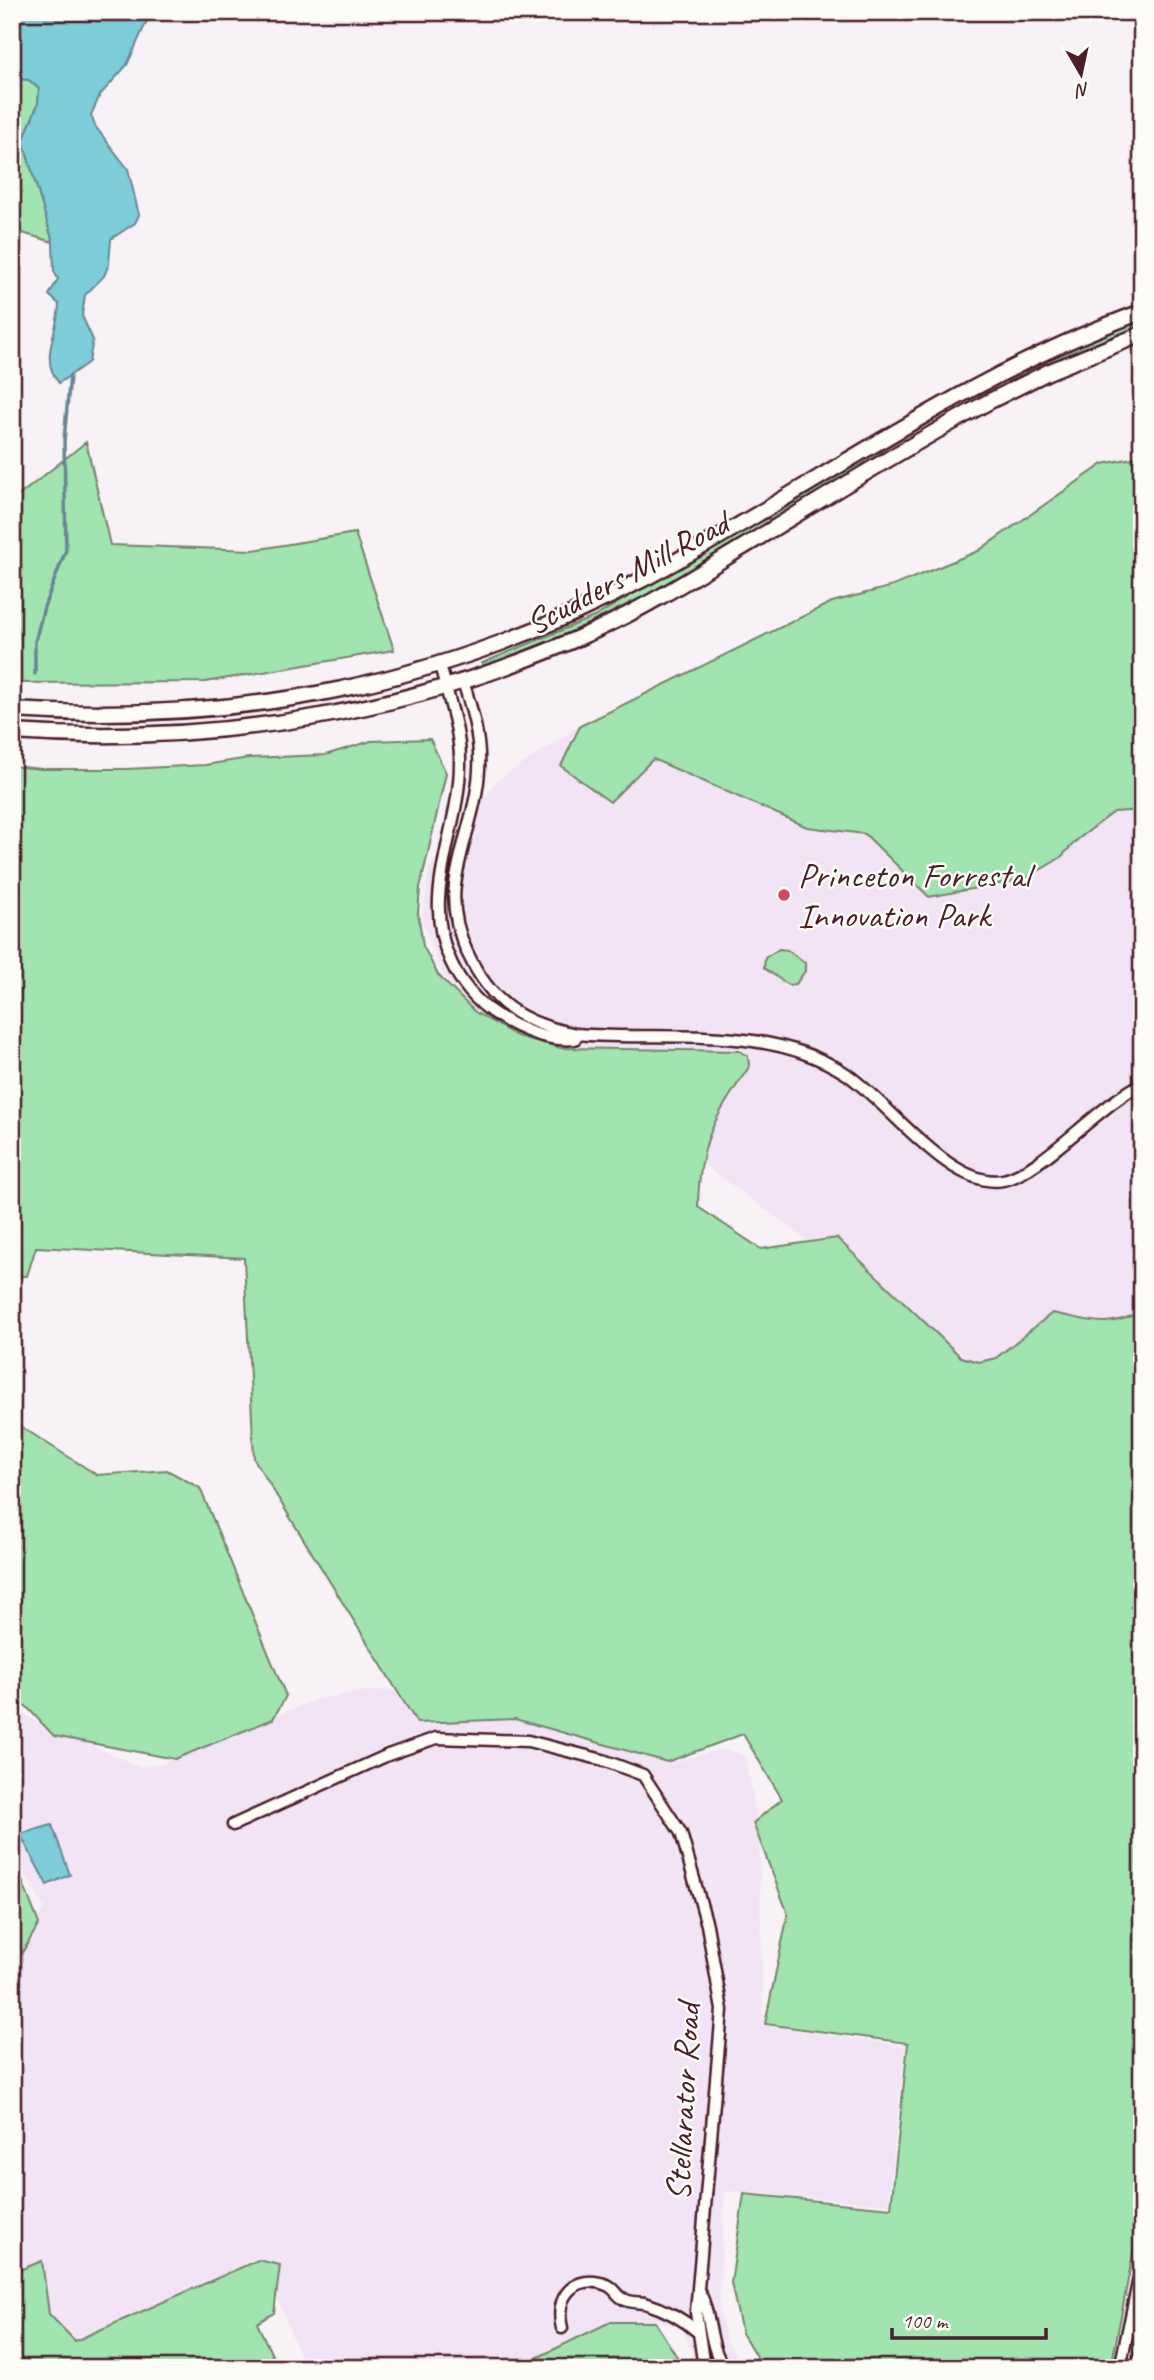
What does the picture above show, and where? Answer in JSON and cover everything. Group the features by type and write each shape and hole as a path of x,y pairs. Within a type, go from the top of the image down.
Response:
{"main road":[{"name":"Scudders Mill Road","path":"12,710 119,713 263,704 384,681 440,664 577,613 653,574 974,386 1053,346 1142,312"},
{"name":"Scudders Mill Road","path":"12,732 86,736 203,733 328,716 463,681 550,650 626,615 934,432 1048,372 1142,334"}],"street":[{"path":"440,664 460,754 458,787 437,890 441,941 455,971 477,999 512,1025 568,1040 597,1036 758,1040 801,1051 828,1063 863,1086 952,1167 975,1179 990,1181 1002,1181 1024,1172 1112,1100 1142,1084"},
{"path":"463,681 477,734 479,762 478,784 455,885 454,905 460,936 474,968 500,1002 536,1024 597,1036"},
{"name":"Stellarator Road","path":"233,1825 388,1755 436,1738 528,1741 603,1760 643,1775 681,1833 707,1925 722,2010 700,2293 696,2312 698,2332 710,2368"},
{"path":"1120,2368 1142,2264"},
{"path":"562,2328 559,2318 564,2295 579,2283 604,2284 624,2299 646,2304 684,2320 698,2332"},
{"name":"Stellarator Road","path":"700,2293 714,2336 720,2342 726,2368"},
{"path":"1137,2368 1142,2346"},
{"name":"Stellarator Road","path":"704,2355 704,2368"}],"shaded area":[{"name":"Princeton Forrestal Innovation Park","path":"1142,456 1142,1331 994,1377 662,1134 472,1008 442,973 422,922 429,868 498,780 580,726 832,602 893,586 978,551 1103,464"},
{"path":"401,1690 650,1749 670,1763 722,1749 745,1756 759,1830 763,2025 905,2046 888,2204 725,2191 719,2309 727,2342 746,2368 699,2368 681,2326 651,2320 529,2368 305,2368 278,2300 262,2310 91,2352 12,2308 12,1955 44,1908 12,1848 12,1710 140,1767 162,1764 317,1699 366,1691"}],"green space":[{"path":"12,78 29,80 39,89 38,104 23,141 53,242 12,230"},
{"path":"1142,317 1142,326 1080,349 1007,382 1005,379 1076,344"},
{"path":"968,399 888,447 851,475 674,581 574,631 483,667 482,663 596,616 879,446"},
{"path":"86,442 110,545 254,550 355,533 394,650 205,682 12,683 12,501"},
{"path":"1142,456 1142,810 1114,812 1077,840 1060,858 1025,879 929,897 865,834 807,827 653,759 610,802 561,766 580,726 832,602 893,586 978,551 1103,464"},
{"path":"430,739 446,773 420,888 418,913 423,946 438,975 475,1012 517,1036 561,1048 739,1051 748,1056 749,1067 726,1102 705,1147 698,1207 761,1249 837,1238 961,1357 979,1362 996,1358 1052,1313 1108,1322 1142,1311 1142,1598 1131,1607 1142,1609 1142,2207 1111,2368 763,2368 742,2333 731,2283 744,2194 891,2208 908,2043 765,2024 788,1914 753,1823 782,1799 743,1734 667,1762 515,1719 417,1723 254,1459 244,1258 36,1247 27,1276 12,1276 12,766 42,769 126,769 205,765 249,758 325,755 371,741"},
{"path":"779,949 787,950 805,963 805,971 796,984 788,985 764,968 765,958"},
{"path":"12,1421 97,1475 167,1470 200,1488 286,1696 273,1719 175,1759 54,1736 26,1706 12,1704"},
{"path":"12,1855 39,1924 12,1970"},
{"path":"258,2260 280,2265 274,2313 257,2323 278,2368 12,2368 12,2273 42,2261 49,2314 75,2341"},
{"path":"610,2322 655,2322 684,2368 516,2368"}],"water":[{"path":"12,12 151,12 127,65 100,95 91,115 95,126 128,169 139,215 135,223 111,239 109,264 104,276 85,295 82,316 93,340 89,362 59,383 50,364 59,304 49,295 58,279 54,271 53,242 23,141 38,104 39,89 29,80 12,78"},
{"path":"52,1825 70,1875 47,1885 20,1834"}],"waterway":[{"path":"35,674 35,642 44,607 66,550 64,440 70,375"}],"place":[{"name":"Princeton Forrestal Innovation Park","path":"784,895"}]}
